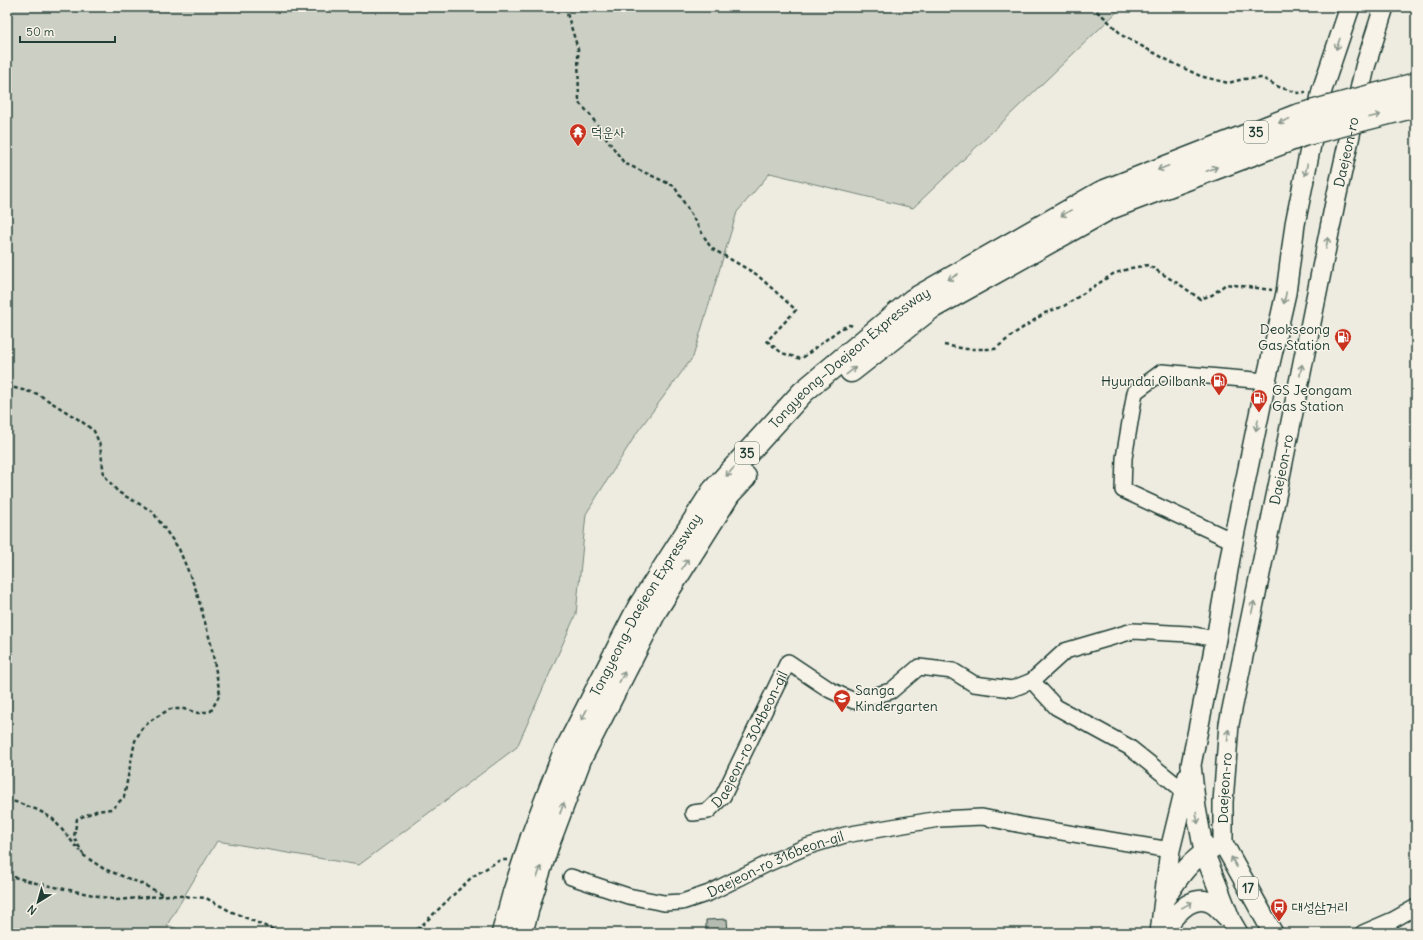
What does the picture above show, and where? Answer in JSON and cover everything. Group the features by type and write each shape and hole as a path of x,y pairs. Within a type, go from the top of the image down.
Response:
{"highway":[{"name":"Tongyeong–Daejeon Expressway","path":"503,933 522,896 540,841 656,610 729,494 819,395 931,308 1105,201 1296,116 1416,84"},
{"name":"Tongyeong–Daejeon Expressway","path":"1105,201 1303,135 1416,106"},
{"name":"Tongyeong–Daejeon Expressway","path":"521,933 522,896"}],"main road":[{"name":"Daejeon-ro","path":"1204,852 1196,808 1191,765 1216,639 1233,541 1286,293 1295,224 1322,90 1350,7"},
{"name":"Daejeon-ro","path":"1160,933 1164,899 1182,873 1204,852 1224,843 1223,802 1229,724 1364,67 1384,7"},
{"path":"1164,899 1170,850 1191,765"},
{"name":"17","path":"1224,843 1273,933"},
{"name":"17","path":"1204,852 1234,927"},
{"path":"1160,933 1183,907 1198,900 1212,904 1234,927"}],"street":[{"path":"1233,541 1123,490 1124,458 1135,392 1162,372 1266,381"},
{"name":"Daejeon-ro 304beon-gil","path":"693,813 708,811 723,796 788,662 830,690 854,701 891,690 919,667 952,671 974,684 1012,689 1032,681 1066,651 1133,631 1189,634 1216,639"},
{"path":"1032,681 1056,707 1129,747 1184,791"},
{"name":"Daejeon-ro 316beon-gil","path":"571,877 628,896 664,903 682,902 709,893 769,863 806,847 845,835 939,819 982,816 1032,827 1170,850"},
{"path":"1363,933 1393,920 1416,907"}],"path":[{"path":"565,7 578,49 579,103 588,112 624,163 634,169 674,186 711,248 756,274 796,310 767,341 782,353 801,358 840,329 849,325 860,326"},
{"path":"889,7 905,7"},
{"path":"1091,7 1104,17 1123,36 1200,76 1228,84 1244,79 1262,78 1279,87 1298,93 1322,90"},
{"path":"944,345 966,349 995,349 1015,333 1045,313 1064,306 1113,274 1148,265 1200,299 1212,295 1226,284 1286,293"},
{"path":"7,386 38,394 94,431 100,445 104,475 118,492 152,511 179,549 196,590 205,621 211,644 220,694 211,711 198,713 184,709 170,709 153,719 142,728 135,741 124,796 112,809 96,811 77,819 74,836 84,856"},
{"path":"7,799 38,810 52,819 84,856 104,869 140,882 165,895"},
{"path":"412,933 472,877 500,860 511,860"},
{"path":"7,875 43,885 117,900 165,895 186,895 206,898 230,911 281,933"}],"shaded area":[{"path":"7,7 1122,7 913,208 770,173 737,212 693,357 638,431 586,514 576,614 517,747 359,865 217,841 167,925 188,933 7,933"}],"building":[{"path":"727,919 728,933 706,933 706,920"}],"place":[{"name":"덕운사","path":"578,147"},
{"name":"Deokseong Gas Station","path":"1343,352"},
{"name":"Hyundai Oilbank","path":"1219,396"},
{"name":"GS Jeongam Gas Station","path":"1259,413"},
{"name":"Sanga Kindergarten","path":"842,713"},
{"name":"대성삼거리","path":"1279,922"}]}
